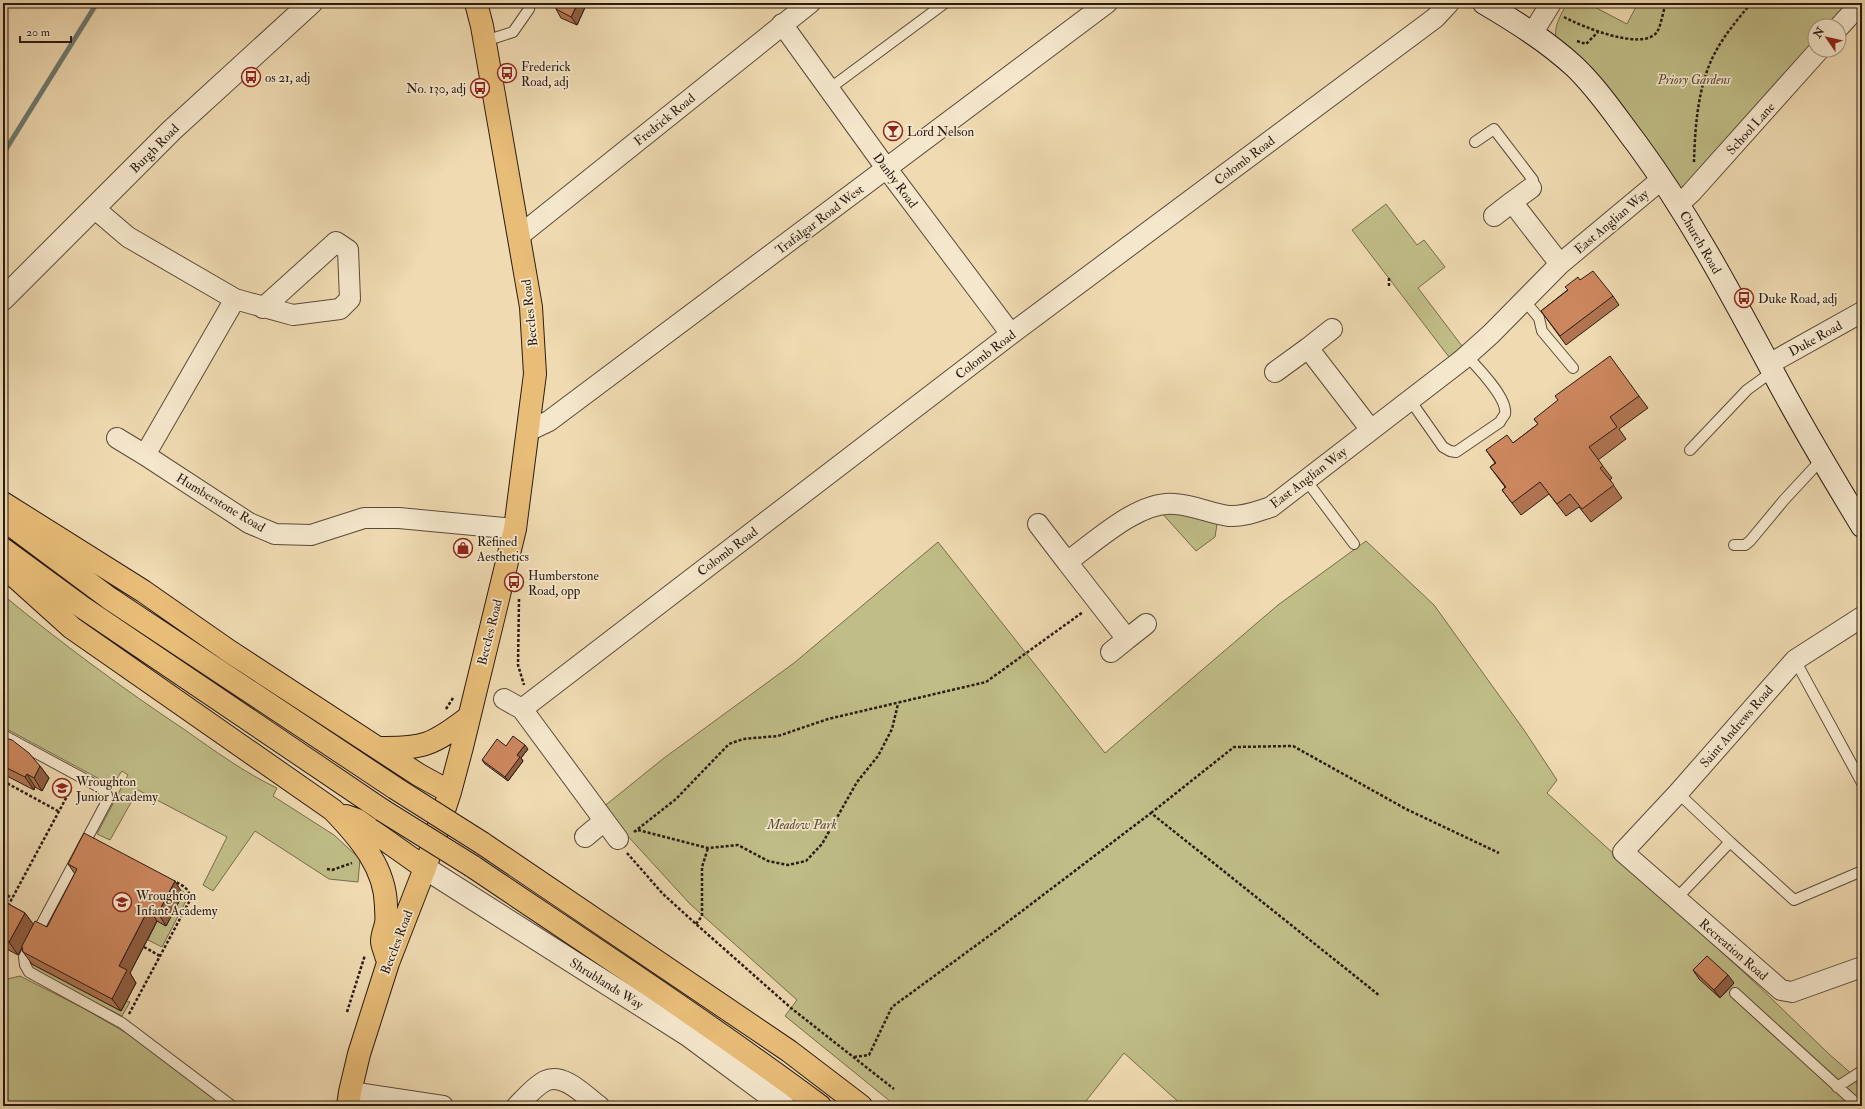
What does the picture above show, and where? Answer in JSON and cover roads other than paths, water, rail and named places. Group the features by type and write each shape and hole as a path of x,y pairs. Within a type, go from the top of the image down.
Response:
{"highway":[{"name":"Beccles Road","path":"349,1099 359,1054 388,963 425,868 450,792 515,529 535,374 531,306 484,33 476,3"},
{"name":"Beccles Road","path":"482,3 484,33"},
{"path":"3,503 143,591 229,651 419,775 450,792"},
{"path":"3,518 109,598 482,844 782,1046 861,1106"},
{"path":"3,549 82,607 382,810 472,866 651,986 820,1106"},
{"path":"3,566 72,628 333,810 357,820 425,868"},
{"path":"378,748 408,748 428,744 444,736 469,717"},
{"path":"333,810 355,835 373,859 383,879 386,923 382,941 388,963"}],"street":[{"name":"Burgh Road","path":"3,299 172,130 311,3"},
{"name":"Fredrick Road","path":"519,236 810,3"},
{"name":"Trafalgar Road West","path":"528,431 549,421 1107,3"},
{"name":"Colomb Road","path":"528,703 1011,334 1435,18 1449,3"},
{"name":"Church Road","path":"1484,3 1532,34 1576,68 1593,87 1662,179 1679,204 1706,250 1822,459 1862,526"},
{"path":"1847,18 1861,3"},
{"path":"1532,34 1549,6"},
{"name":"Danby Road","path":"782,24 1011,334"},
{"name":"School Lane","path":"1679,204 1691,193 1812,58"},
{"name":"East Anglian Way","path":"1067,562 1134,513 1153,506 1175,504 1230,516 1250,514 1271,506 1467,356 1560,264 1662,179"},
{"path":"1494,216 1531,188"},
{"path":"1512,202 1560,264"},
{"path":"94,208 128,236 235,299 263,308 293,315 340,309 350,299 348,250 336,242 263,308"},
{"path":"145,455 235,299"},
{"name":"Duke Road","path":"1771,368 1862,312"},
{"path":"1275,372 1332,329"},
{"path":"1308,348 1371,430"},
{"name":"Humberstone Road","path":"117,438 249,523 275,534 311,535 364,518 399,518 515,529"},
{"path":"1038,524 1096,602 1127,639"},
{"name":"Saint Andrews Road","path":"1623,852 1678,793 1795,660 1862,617"},
{"path":"1111,652 1146,624"},
{"path":"504,699 528,703 604,821 618,839"},
{"path":"585,837 604,821"},
{"name":"Recreation Road","path":"1623,852 1781,990 1792,992 1862,967"},
{"name":"Shrublands Way","path":"425,868 688,1035 784,1106"},
{"path":"517,1106 544,1081 555,1078 565,1082 599,1106"},
{"path":"349,1099 443,1106"}],"lane":[{"path":"484,33 513,32 529,9 530,3"},
{"path":"829,89 945,3"},
{"path":"1475,142 1494,129 1533,180 1531,188"},
{"path":"1524,300 1539,318 1542,331 1573,368"},
{"path":"1410,400 1442,447 1450,451 1456,452 1500,422 1505,415 1505,408 1492,384 1467,356"},
{"path":"1690,450 1747,390 1771,368"},
{"path":"1734,545 1744,545 1750,542 1784,500 1822,459"},
{"path":"1306,480 1354,544"},
{"path":"1795,660 1862,783"},
{"path":"3,735 101,788 107,795 107,801 24,957 25,965 29,972 124,1024 232,1106"},
{"path":"1678,793 1794,900 1862,871"},
{"path":"1676,899 1730,842"},
{"path":"1735,993 1859,1106"},
{"path":"1837,1087 1862,1071"}],"waterway":[{"path":"3,154 97,3"}],"place":[{"name":"Frederick Road, adj","path":"507,73"},
{"name":"os 21, adj","path":"251,77"},
{"name":"No. 130, adj","path":"480,88"},
{"name":"Lord Nelson","path":"893,131"},
{"name":"Duke Road, adj","path":"1744,298"},
{"name":"Refined Aesthetics","path":"463,548"},
{"name":"Humberstone Road, opp","path":"514,582"},
{"name":"Wroughton Junior Academy","path":"62,788"},
{"name":"Wroughton Infant Academy","path":"122,902"}],"park label":[{"name":"Priory Gardens","path":"1694,79"},
{"name":"Meadow Park","path":"802,824"}]}
